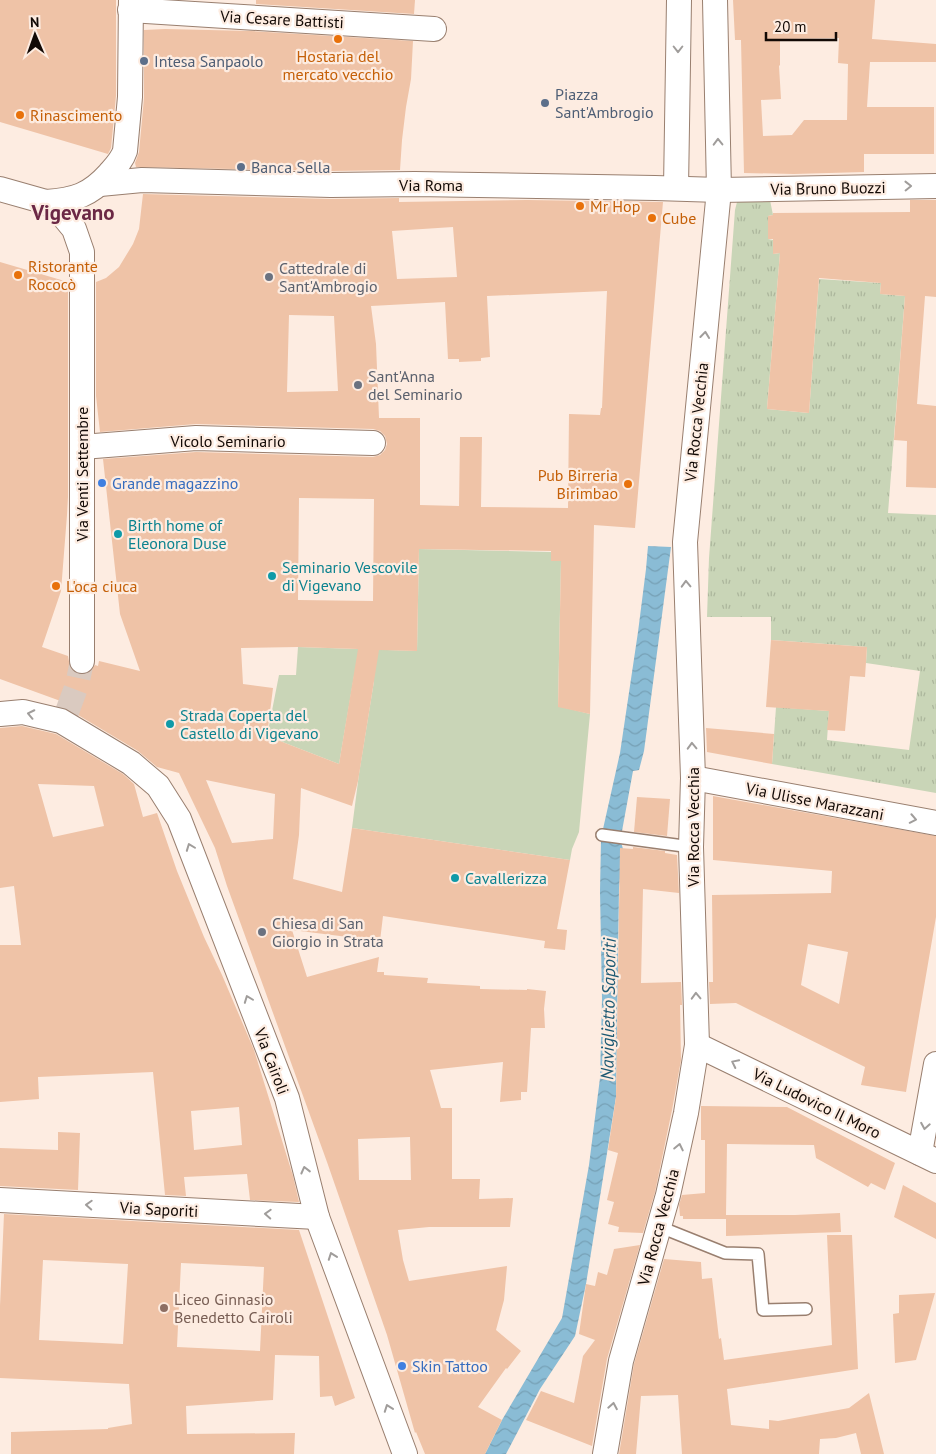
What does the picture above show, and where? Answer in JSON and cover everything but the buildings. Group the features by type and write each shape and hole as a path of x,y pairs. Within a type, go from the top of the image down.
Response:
{"street":[{"path":"676,188 680,0"},
{"name":"Via Rocca Vecchia","path":"605,1454 621,1361 660,1227 686,1113 697,1045 691,847 693,778 685,542 720,190 715,0"},
{"path":"0,189 46,202 66,201 85,194 100,184 123,158 130,97 130,5"},
{"name":"Via Cesare Battisti","path":"130,5 434,28"},
{"name":"Via Roma","path":"100,184 142,180 330,185 415,184 720,190"},
{"name":"Via Bruno Buozzi","path":"720,190 936,186"},
{"name":"Via Venti Settembre","path":"46,202 60,212 74,229 82,252 82,661"},
{"name":"Vicolo Seminario","path":"82,447 196,438 374,443"},
{"name":"Via Cairoli","path":"0,714 23,712 64,717 131,763 158,786 179,819 286,1098 317,1217 405,1454"},
{"name":"Via Ulisse Marazzani","path":"693,778 936,824"},
{"name":"Via Ludovico Il Moro","path":"697,1045 928,1157"},
{"path":"928,1157 936,1064"},
{"name":"Via Saporiti","path":"0,1200 317,1217"}],"lane":[{"path":"602,835 691,847"},
{"path":"660,1227 725,1253 758,1254 763,1310 806,1309"}],"green space":[{"path":"743,196 770,200 773,215 768,216 768,239 773,240 773,254 780,253 767,409 809,413 819,279 881,283 880,294 905,296 888,513 936,515 936,793 772,764 776,707 829,711 827,740 909,750 920,671 866,663 867,647 771,640 771,617 707,617 709,558 735,210 737,202"},
{"path":"419,549 551,552 551,561 561,561 558,706 590,714 579,832 570,860 352,828 374,681 354,676 339,764 267,736 279,675 296,675 298,647 417,651"}],"water":[{"path":"648,546 671,547 644,751 639,770 633,771 622,831 603,829 620,753 638,632"},
{"name":"Naviglietto Saporiti","path":"601,840 621,842 623,849 619,888 616,1097 586,1284 575,1336 540,1389 506,1454 485,1454 502,1420 562,1318 589,1165 600,1078 602,999"}],"tunnel":[{"path":"67,712 77,685 82,661"}],"place":[{"name":"Hostaria del mercato vecchio","path":"338,39"},
{"name":"Intesa Sanpaolo","path":"144,61"},
{"name":"Piazza Sant'Ambrogio","path":"545,103"},
{"name":"Rinascimento","path":"20,115"},
{"name":"Banca Sella","path":"241,167"},
{"name":"Mr Hop","path":"580,206"},
{"name":"Cube","path":"652,218"},
{"name":"Ristorante Rococò","path":"18,275"},
{"name":"Cattedrale di Sant'Ambrogio","path":"269,277"},
{"name":"Sant'Anna del Seminario","path":"358,385"},
{"name":"Grande magazzino","path":"102,483"},
{"name":"Pub Birreria Birimbao","path":"628,484"},
{"name":"Birth home of Eleonora Duse","path":"118,534"},
{"name":"Seminario Vescovile di Vigevano","path":"272,576"},
{"name":"L'oca ciuca","path":"56,586"},
{"name":"Strada Coperta del Castello di Vigevano","path":"170,724"},
{"name":"Cavallerizza","path":"455,878"},
{"name":"Chiesa di San Giorgio in Strata","path":"262,932"},
{"name":"Liceo Ginnasio Benedetto Cairoli","path":"164,1308"},
{"name":"Skin Tattoo","path":"402,1366"}],"district":[{"name":"Vigevano","path":"73,212"}]}
